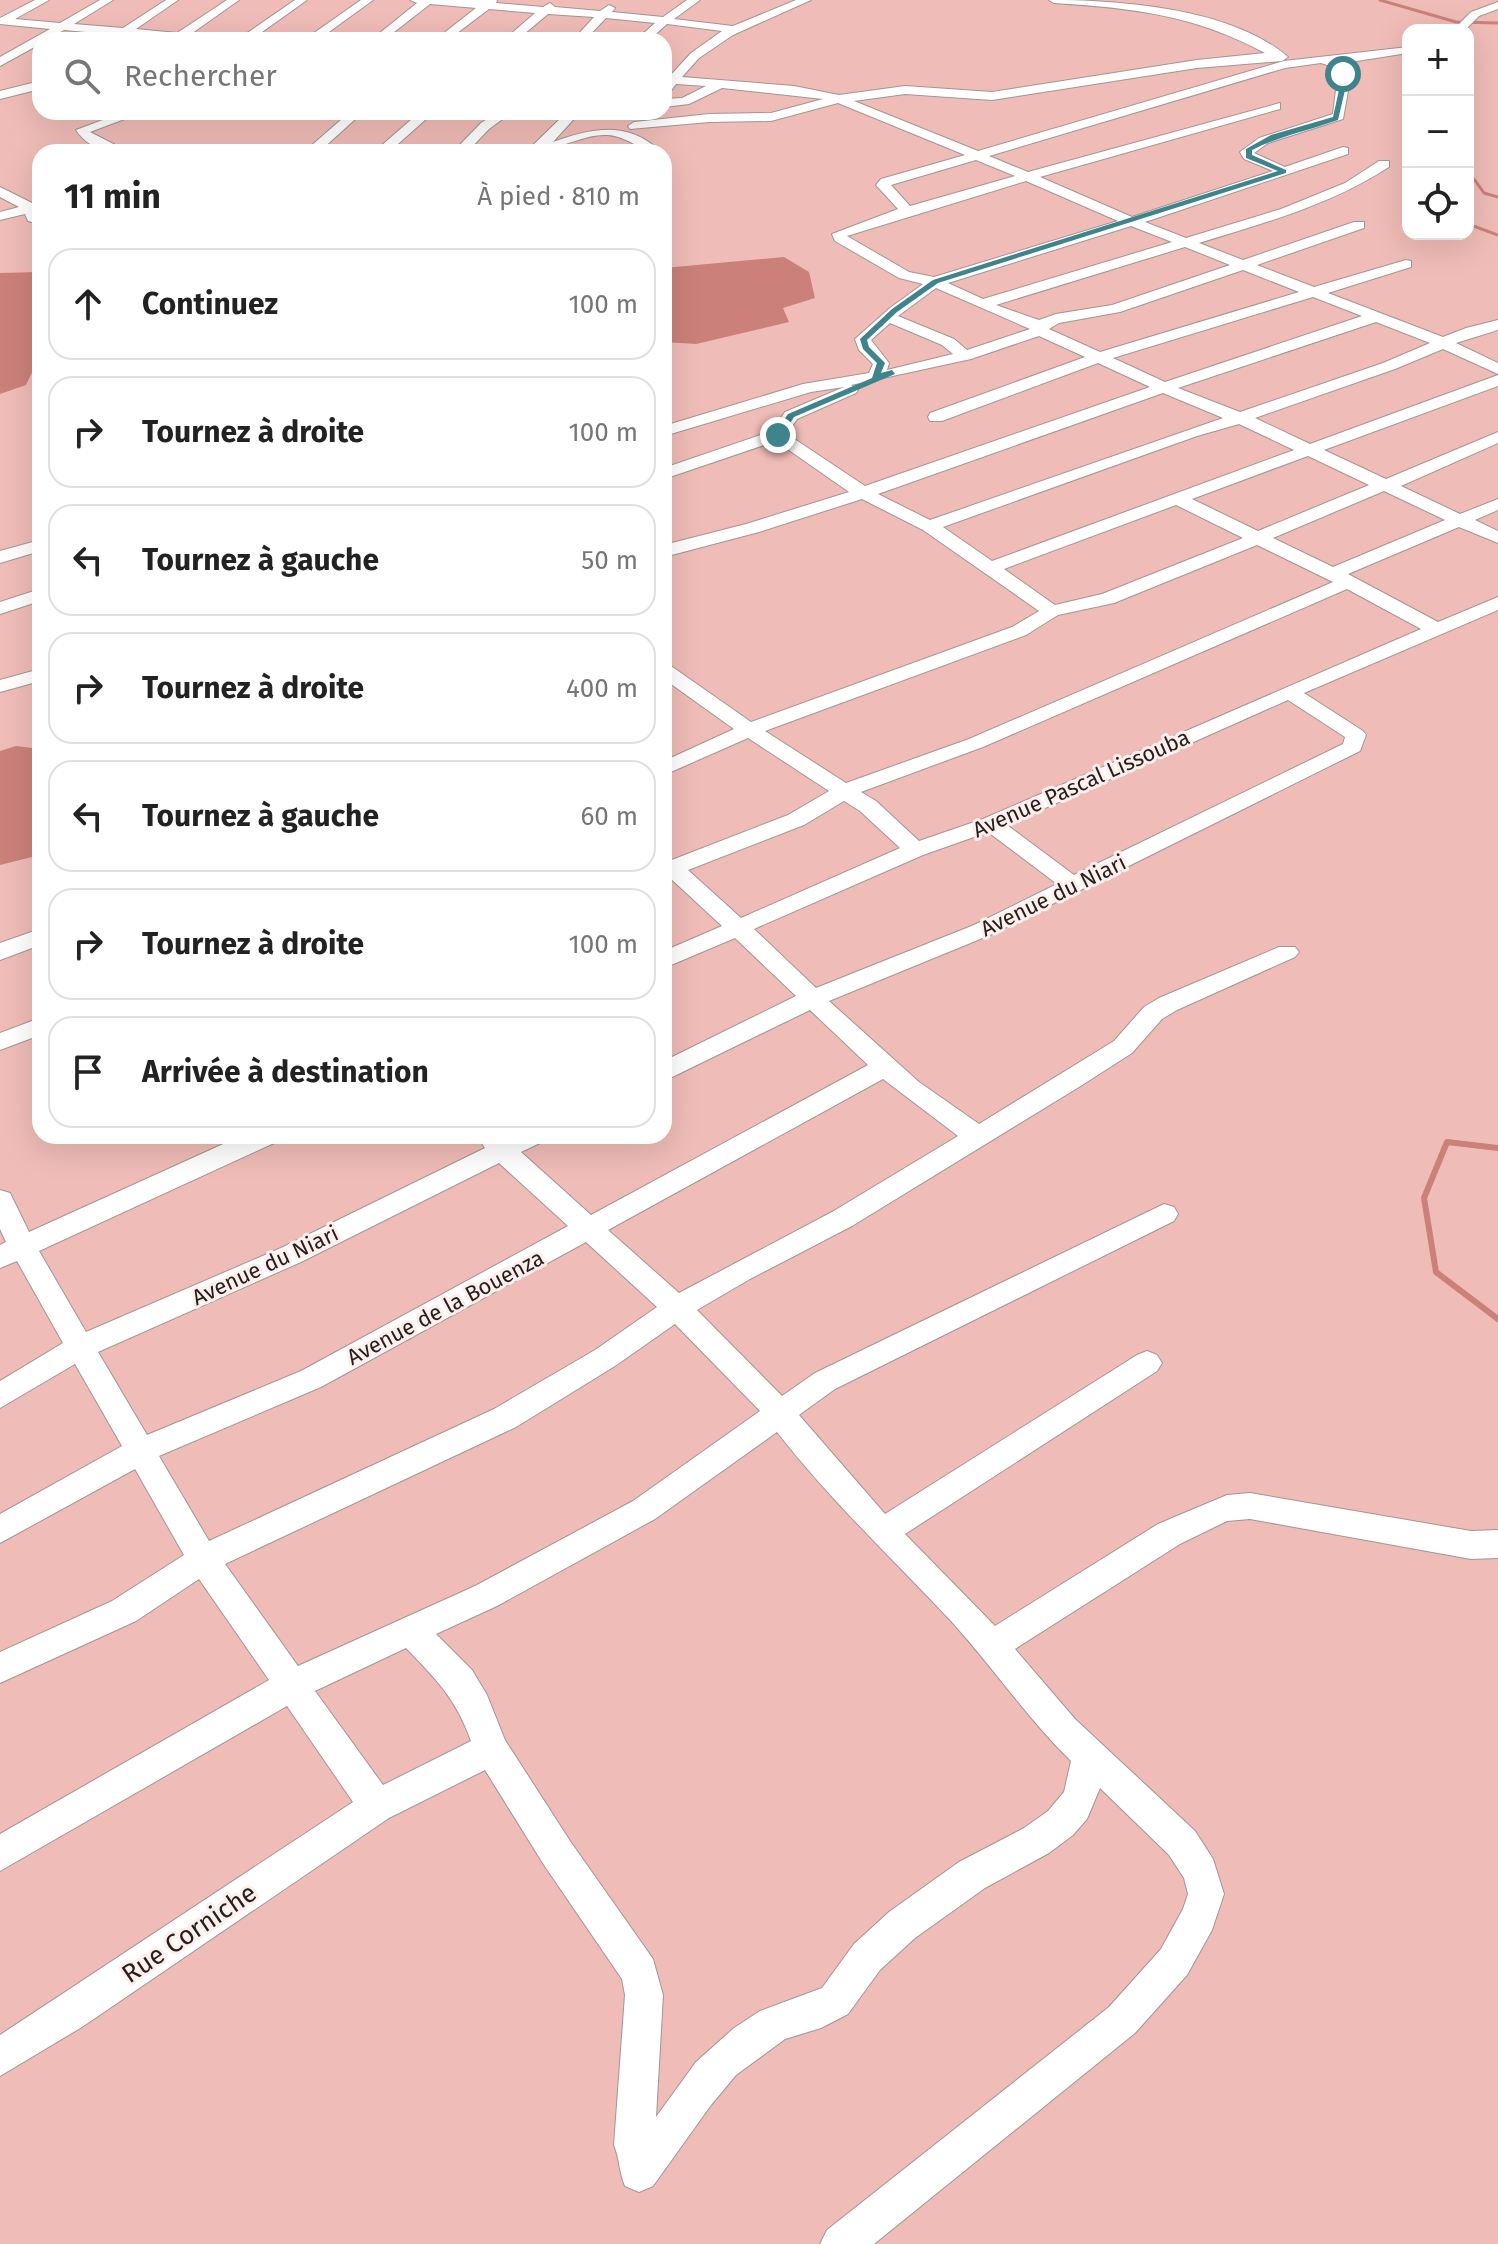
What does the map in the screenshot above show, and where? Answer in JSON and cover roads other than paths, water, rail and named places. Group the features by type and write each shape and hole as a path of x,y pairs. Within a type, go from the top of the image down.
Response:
{"street":[{"path":"0,21 44,0"},
{"path":"50,32 108,0"},
{"path":"126,31 173,0"},
{"path":"186,32 234,0"},
{"path":"255,32 302,0"},
{"path":"322,32 368,0"},
{"path":"415,0 490,3 731,29"},
{"path":"387,32 429,0"},
{"path":"520,32 556,0"},
{"path":"587,32 618,0"},
{"path":"653,32 679,9 695,0"},
{"path":"672,76 731,29 806,0"},
{"path":"1054,0 1213,24 1237,32 1287,60"},
{"path":"1116,7 1148,0"},
{"path":"452,32 490,3"},
{"path":"1465,24 1475,14 1498,5"},
{"path":"0,21 133,32"},
{"path":"0,21 0,31 32,50"},
{"path":"0,62 32,44"},
{"path":"1254,57 1268,51 1339,62 1402,51"},
{"path":"559,144 600,130 739,117 771,117 839,99 905,90 992,96 1254,57 1322,59"},
{"path":"907,211 886,190 883,185 886,182 1287,60"},
{"path":"1284,171 1249,156 1247,152 1254,144 1312,128 1339,116 1342,90 1350,81 1339,62"},
{"path":"672,79 794,90 839,99 1182,242 1441,342 1498,369"},
{"path":"672,102 685,101 720,84"},
{"path":"0,95 32,87"},
{"path":"685,101 739,117"},
{"path":"1276,106 907,211 843,231 839,234 840,238 904,275 935,282 1033,323 1040,331 1162,387 1240,418 1498,538"},
{"path":"100,144 82,130 113,120"},
{"path":"320,144 348,120"},
{"path":"390,144 419,120"},
{"path":"468,144 494,120"},
{"path":"543,144 566,120"},
{"path":"629,129 636,120"},
{"path":"629,129 645,144"},
{"path":"884,375 881,363 865,347 863,339 935,282 1210,197 1343,151"},
{"path":"983,304 1260,221 1350,186 1384,164"},
{"path":"0,191 32,211"},
{"path":"0,216 32,214"},
{"path":"1040,331 1039,327 1056,319 1115,309 1359,225"},
{"path":"936,417 1101,357 1406,264"},
{"path":"888,317 948,342 965,356"},
{"path":"672,549 733,534 863,493 1162,387 1375,317"},
{"path":"929,526 1191,432 1389,366 1441,342 1498,325"},
{"path":"672,429 809,387 884,375 965,356 1040,331"},
{"path":"672,471 778,435 791,416 884,375"},
{"path":"991,568 1498,380"},
{"path":"778,435 863,493 929,526 1052,611"},
{"path":"672,765 751,729 1019,631 1052,611 1107,599 1258,537 1275,533 1498,437"},
{"path":"1179,500 1341,578 1435,628"},
{"path":"672,868 796,820 845,791 976,743 1498,504"},
{"path":"0,557 32,547"},
{"path":"0,608 32,601"},
{"name":"Avenue Pascal Lissouba","path":"672,957 915,850 991,824 1498,603"},
{"path":"0,686 32,677"},
{"path":"672,677 815,775 845,791 887,821 915,850"},
{"path":"672,695 687,689"},
{"name":"Avenue du Niari","path":"672,1068 813,998 982,930 1353,747 1356,735 1289,692"},
{"path":"991,824 1071,884"},
{"path":"672,873 813,998 883,1068 922,1100 976,1135"},
{"path":"0,952 32,940"},
{"path":"0,1668 124,1611 203,1559 505,1418 605,1358 677,1308 740,1271 842,1219 1123,1047 1153,1013 1168,1004 1287,952"},
{"path":"0,1042 32,1029"},
{"name":"Avenue de la Bouenza","path":"0,1530 142,1450 311,1379 883,1068"},
{"path":"11,1252 247,1144"},
{"name":"Avenue du Niari","path":"0,1396 80,1347 291,1255 494,1144"},
{"path":"497,1144 677,1308 779,1412 819,1463 992,1645 1016,1677 1089,1757 1182,1843 1200,1871 1206,1894 1199,1917 1174,1962 1122,2020 841,2244"},
{"path":"0,1200 11,1252 80,1347 203,1559 377,1806"},
{"path":"0,1854 292,1685 412,1632 499,1589 644,1510 825,1381 1164,1214"},
{"path":"882,1532 1147,1363"},
{"path":"992,1645 1169,1534 1227,1508 1250,1506 1471,1545 1498,1544"},
{"path":"412,1632 460,1681 475,1706 491,1749 557,1853 640,1972 644,1995 634,2145 642,2153 639,2172 660,2148 704,2080 736,2049 778,2022 810,2015 834,2002 846,1990 869,1955 929,1906 972,1875 1046,1834 1069,1815 1082,1794 1089,1757"},
{"name":"Rue Corniche","path":"0,2057 377,1806 491,1749"}],"waterway":[{"path":"1380,0 1456,22 1498,23"},
{"path":"1474,179 1484,193 1498,197"},
{"path":"1474,226 1498,235"},
{"path":"1498,1148 1447,1142 1424,1198 1436,1272 1498,1319"}]}
